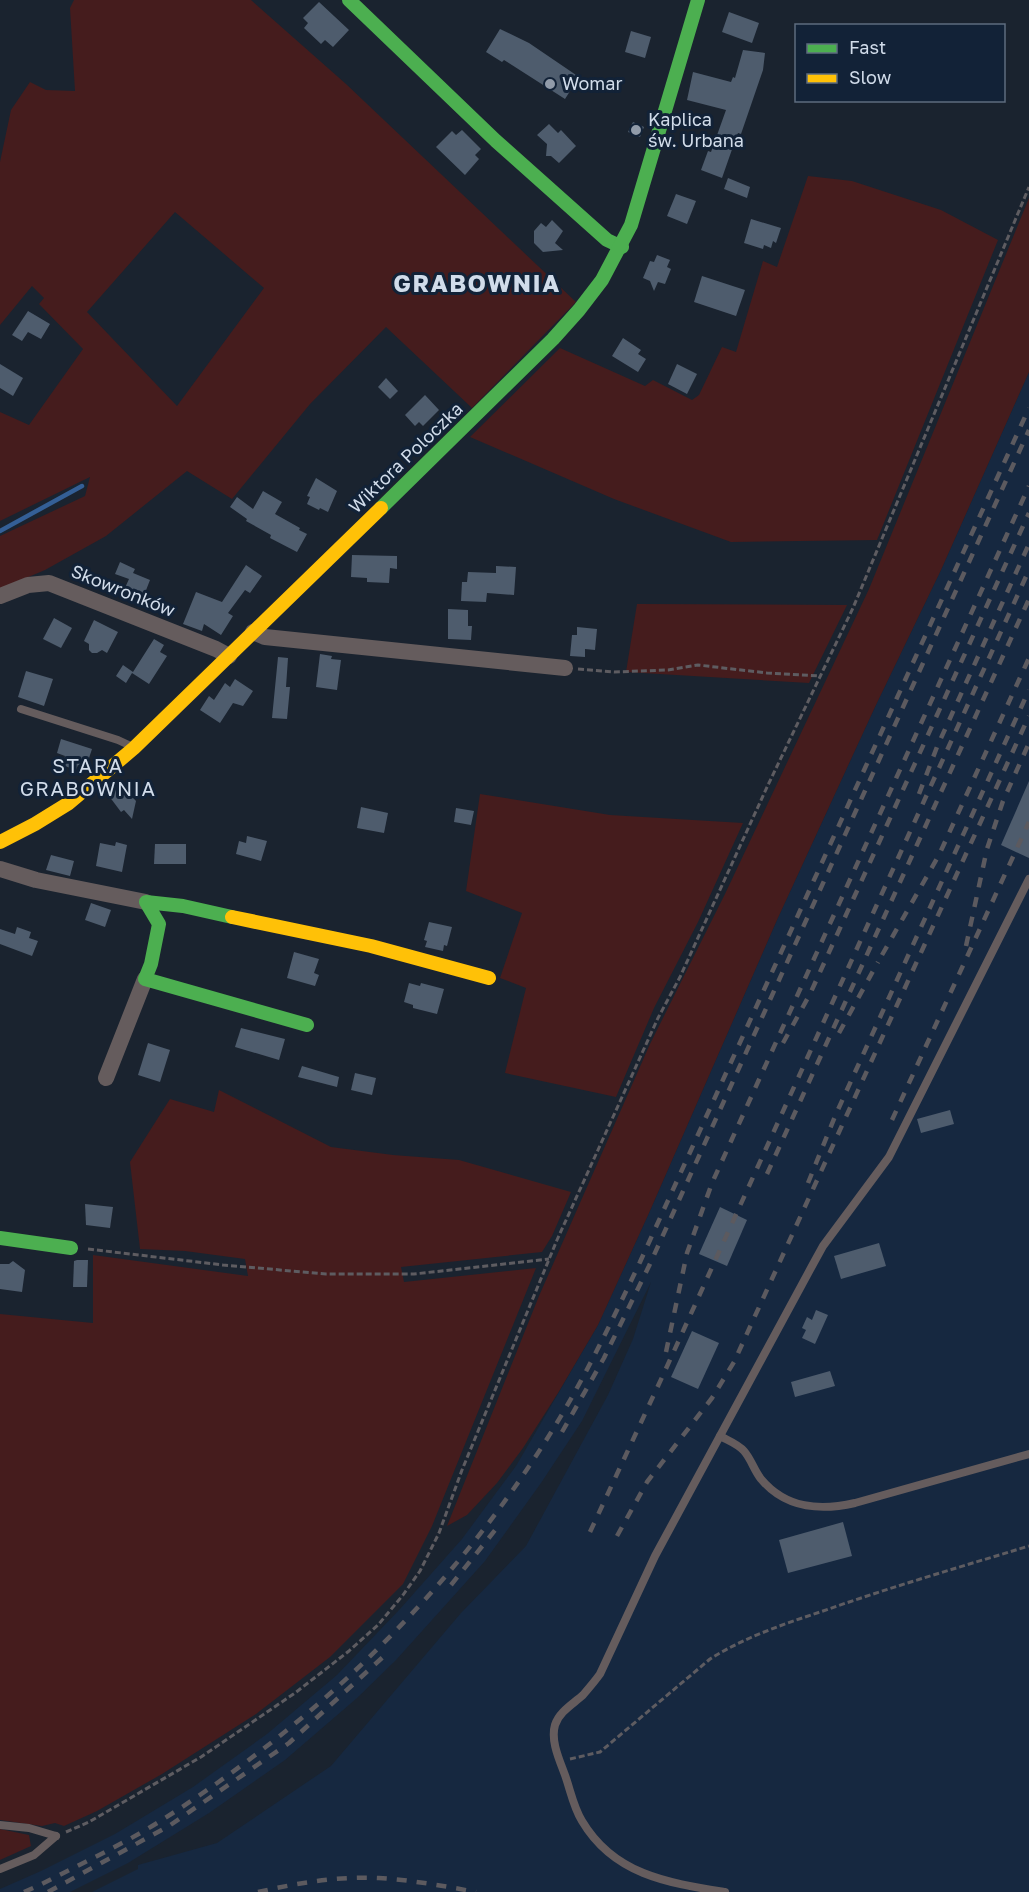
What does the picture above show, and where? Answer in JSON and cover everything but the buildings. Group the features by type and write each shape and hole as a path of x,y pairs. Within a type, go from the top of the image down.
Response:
{"street":[{"path":"348,0 496,141 607,240 622,247"},
{"name":"Wiktora Poloczka","path":"0,842 36,824 69,803 134,748 575,317 601,284 622,247 631,225 698,0"},
{"name":"Skowronków","path":"0,596 28,585 49,583 216,649 228,656"},
{"path":"253,632 266,637 564,668"},
{"path":"0,842 2,856 0,869 36,880 146,902 183,906 371,945 489,978"},
{"path":"106,1078 151,964 159,924 146,902"},
{"path":"145,979 307,1026"},
{"path":"0,1238 71,1248"}],"lane":[{"path":"21,709 118,740 134,748"},
{"path":"724,1892 665,1881 643,1874 611,1856 582,1821 559,1761 554,1739 556,1723 559,1716 592,1685 600,1674 655,1556 823,1246 889,1157 1029,879"},
{"path":"720,1436 743,1449 759,1477 778,1495 798,1504 816,1508 855,1503 1029,1454"},
{"path":"0,1825 29,1828 56,1836"},
{"path":"0,1869 33,1855 56,1836"}],"path":[{"path":"56,1836 89,1822 241,1731 295,1694 349,1652 386,1616 420,1570 439,1533 462,1470 549,1259 658,1018 680,978 864,582 1029,187"},
{"path":"564,668 614,672 669,670 699,665 767,673 821,676"},
{"path":"71,1248 326,1274 414,1274 549,1259"},
{"path":"559,1761 600,1752 710,1659 729,1647 760,1633 868,1595 1029,1546"}],"shaded area":[{"path":"74,0 251,0 346,84 576,302 472,408 386,327 310,404 232,499 187,471 106,536 45,570 0,589 0,536 85,496 90,477 0,521 0,412 29,425 83,349 39,304 44,298 32,286 0,325 0,162 11,110 30,82 46,90 75,91 70,8","holes":["175,212 264,288 177,406 87,312"]},
{"path":"808,176 852,181 941,210 998,240 877,540 731,542 614,499 470,437 560,348 645,386 653,380 692,400 699,395 722,347 736,352 763,261 777,267"},
{"path":"1029,198 1029,372 941,570 777,920 598,1325 523,1448 497,1483 467,1515 447,1526 539,1296 650,1044 725,894 869,589"},
{"path":"1029,372 1029,1892 92,1892 138,1869 138,1865 217,1843 331,1766 461,1613 526,1546 608,1395 633,1339 651,1282 582,1421 541,1483 485,1561 396,1660 357,1698 285,1760 209,1813 128,1863 70,1892 0,1892 0,1889 115,1834 193,1787 267,1734 337,1675 400,1609 462,1539 516,1466 598,1325 777,920 941,570"},
{"path":"637,604 847,605 809,683 626,672"},
{"path":"480,794 610,815 743,823 698,922 654,1008 616,1097 505,1073 526,988 500,978 522,913 466,891"},
{"path":"219,1090 331,1147 459,1160 571,1192 552,1236 542,1252 401,1267 404,1282 536,1268 432,1526 403,1584 330,1657 256,1714 162,1774 97,1811 64,1826 55,1823 42,1826 0,1820 0,1314 93,1323 93,1255 248,1276 245,1259 185,1251 140,1249 130,1162 170,1099 214,1112"},
{"path":"0,1829 29,1835 31,1846 0,1860"}],"waterway":[{"path":"0,531 82,486"}],"railway":[{"path":"24,1892 118,1845 162,1820 219,1782 325,1698 421,1603 465,1552 507,1498 545,1442 584,1376 640,1262 1029,408"},
{"path":"562,1432 604,1358 649,1266 1029,430"},
{"path":"666,1352 687,1253 712,1183 1029,486"},
{"path":"783,1043 810,994 1029,513"},
{"path":"919,794 937,747 1029,544"},
{"path":"590,1532 1029,570"},
{"path":"767,1174 1029,599"},
{"path":"882,955 939,855 1029,658"},
{"path":"808,1183 836,1114 1029,690"},
{"path":"617,1536 647,1482 712,1398 734,1362 1029,716"},
{"path":"966,946 987,849 1003,801 1029,743"},
{"path":"892,1120 1029,822"},
{"path":"839,1033 878,962"},
{"path":"451,1585 496,1529"},
{"path":"48,1892 169,1826 289,1743 383,1657"},
{"path":"258,1892 348,1878 391,1879 476,1892"}],"traffic: fast":[{"path":"349,0 496,141 607,240 622,247"},
{"path":"381,508 553,339 602,280 631,225 698,0"},
{"path":"232,917 183,906 146,902 159,924 151,964 145,979 307,1025"},
{"path":"0,1238 71,1248"}],"traffic: slow":[{"path":"0,842 69,803 134,748 381,508"},
{"path":"232,917 371,946 489,978"}],"place":[{"name":"Womar","path":"550,84"},
{"name":"Kaplica św. Urbana","path":"636,130"}],"district":[{"name":"GRABOWNIA","path":"477,284"},
{"name":"STARA GRABOWNIA","path":"88,778"}]}
